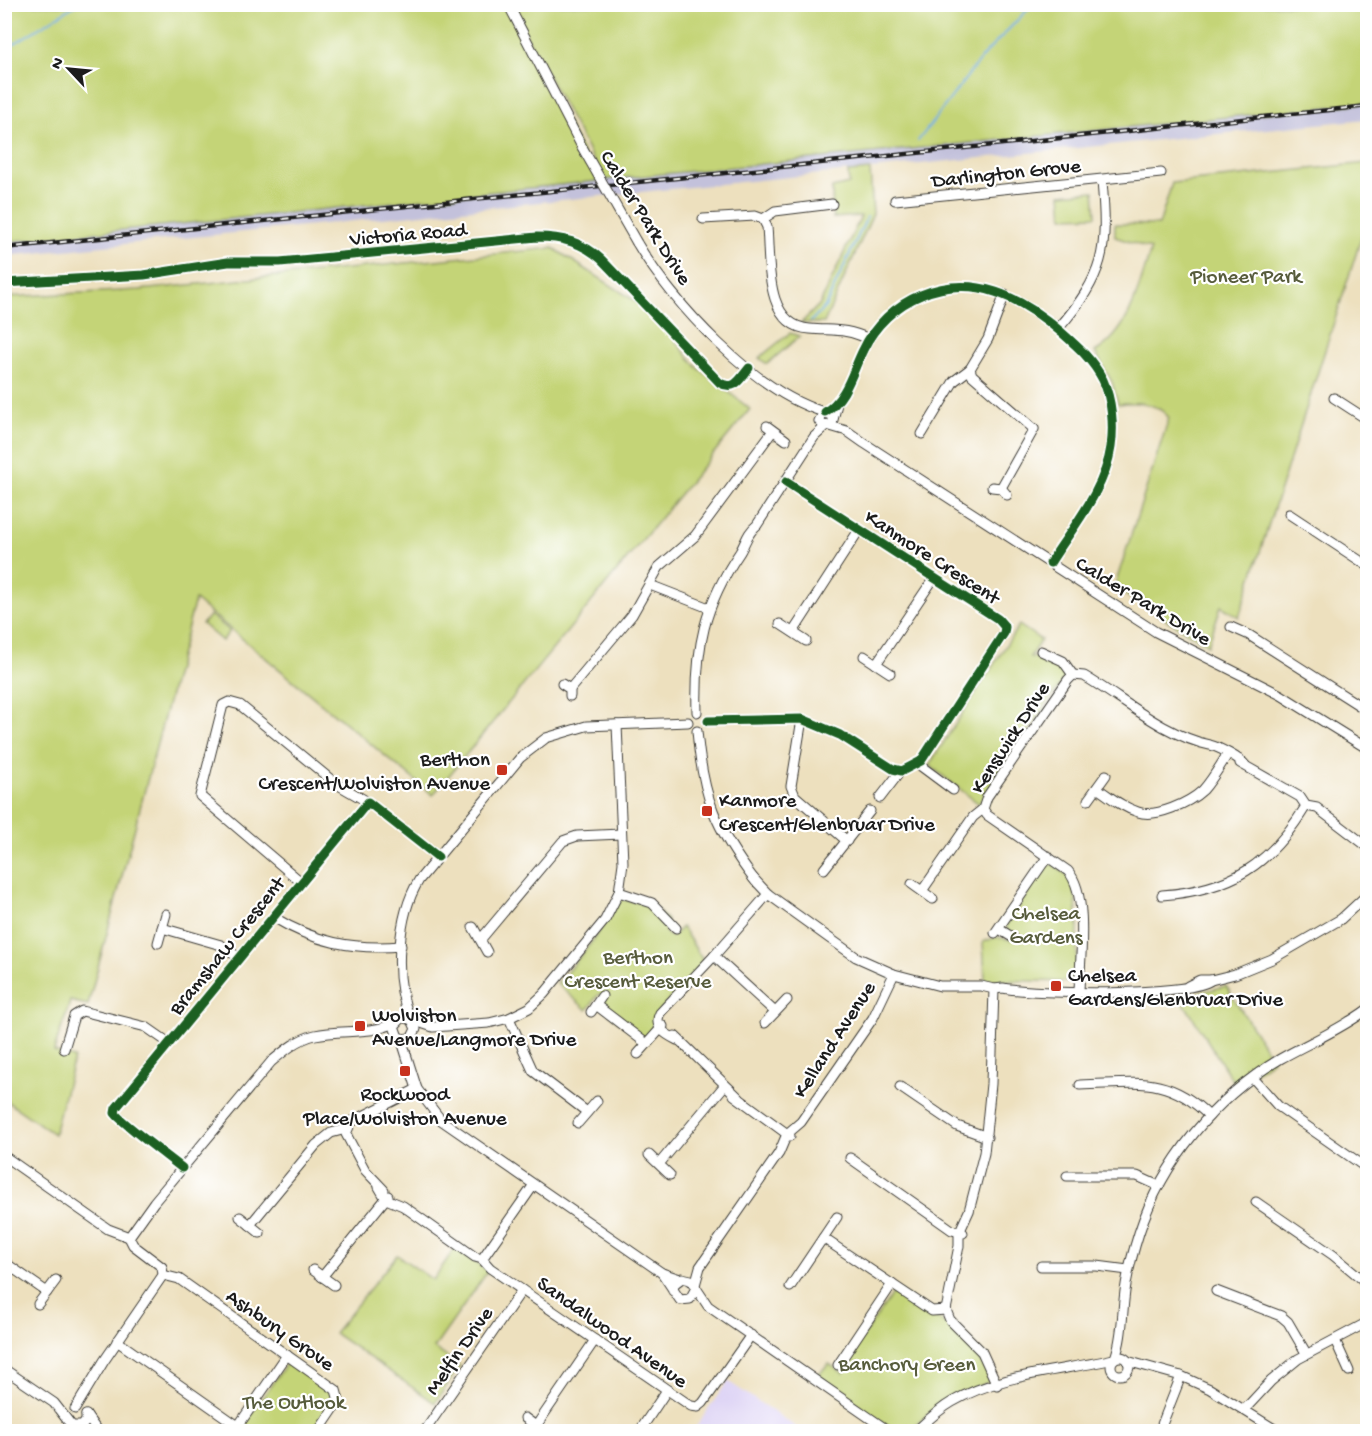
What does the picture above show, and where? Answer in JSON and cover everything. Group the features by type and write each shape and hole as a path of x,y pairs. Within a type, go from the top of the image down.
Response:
{"street":[{"name":"Calder Park Drive","path":"508,4 582,147 637,243 687,312 708,334 748,368 1156,632 1281,695 1368,749"},
{"path":"1102,181 1161,173"},
{"name":"Darlington Grove","path":"895,200 1102,181 1106,226 1099,269 1085,296 1058,329"},
{"path":"763,219 775,210 832,204"},
{"path":"703,219 755,216 763,219 767,227 774,297 784,316 801,328 847,330 869,339"},
{"name":"Victoria Road","path":"4,283 144,275 228,262 280,262 537,237 560,238 582,245 601,259 720,384 728,387 735,385 748,368"},
{"path":"697,712 697,658 709,608 724,576 742,548 753,537 757,525 838,402 869,339 898,308 927,292 947,287 968,286 1005,294 1026,304 1082,351 1103,381 1108,398 1112,431 1107,465 1100,485 1050,563"},
{"path":"921,437 954,381 970,369 988,339 1005,294"},
{"path":"970,369 972,375 1034,429 1000,490"},
{"path":"1334,398 1368,420"},
{"path":"568,690 625,625 659,567 695,536 770,429 786,440"},
{"name":"Kanmore Crescent","path":"786,482 998,619 1005,630 918,764"},
{"path":"1289,514 1368,566"},
{"path":"792,632 859,530"},
{"path":"876,664 934,578"},
{"path":"650,585 709,608"},
{"path":"780,624 806,641"},
{"path":"1231,627 1249,635 1368,711"},
{"name":"Kenswick Drive","path":"1041,651 1063,662 1073,675 1088,678 1140,714 1215,745 1226,756 1240,759 1245,765 1292,795 1300,797 1305,808 1317,808 1324,816 1368,847"},
{"path":"864,656 890,673"},
{"name":"Kenswick Drive","path":"1073,675 987,797 983,809 987,815 1048,856 1077,880 1081,918 1080,991"},
{"path":"301,882 200,796 224,705 229,702 240,705 335,783 368,802 438,857"},
{"path":"688,722 691,714 697,712 705,715 708,721"},
{"path":"708,721 802,719 840,735 900,772"},
{"path":"802,719 791,786 795,796 847,841"},
{"path":"688,722 692,729 697,731 704,730 708,721"},
{"path":"406,1056 416,1029 403,1001 400,946 400,930 410,896 438,857 530,748 570,729 617,724 688,722"},
{"path":"377,1030 399,1038 413,1036 433,1027 489,1023 509,1018 529,1008 552,985 605,920 619,892 623,863 617,724"},
{"path":"697,731 701,774 716,821 730,848 767,896 856,957 894,974 940,986 975,988 994,992 1009,989 1139,993 1188,986 1201,987 1211,980 1272,959 1341,919 1350,908 1368,894"},
{"path":"1097,788 1122,805 1138,812 1159,812 1196,796 1205,788 1226,756"},
{"path":"880,798 900,772 918,764 953,790"},
{"path":"1088,800 1106,775"},
{"name":"Bramshaw Crescent","path":"182,1168 149,1140 121,1122 115,1113 120,1103 368,802"},
{"path":"1162,895 1215,887 1250,870 1279,845 1305,808"},
{"path":"922,891 973,817 983,809"},
{"path":"824,869 870,811"},
{"path":"481,939 563,841 577,836 621,834"},
{"path":"1012,937 997,931 1048,856"},
{"path":"912,884 933,899"},
{"path":"619,892 652,903 675,928"},
{"path":"638,1054 661,1028 662,1016 668,1005 767,896"},
{"path":"158,943 166,914"},
{"path":"273,917 299,933 344,946 400,946"},
{"path":"473,927 488,952"},
{"path":"162,928 221,945 239,958"},
{"path":"714,956 775,1012"},
{"name":"Kelland Avenue","path":"695,1287 700,1268 779,1153 788,1144 789,1135 797,1131 873,1018 894,974"},
{"path":"994,992 989,1119 991,1128 985,1137 988,1148 969,1211 970,1220 961,1232 963,1246 957,1257 943,1310 957,1328 982,1352 997,1385"},
{"path":"602,996 594,1009 646,1044"},
{"path":"765,1023 787,1000"},
{"path":"403,1001 394,1032 399,1038 417,1089 441,1120 519,1175 532,1188 549,1196 662,1274 691,1281 708,1306 890,1431"},
{"path":"1126,1372 1120,1359 1128,1269 1140,1230 1159,1186 1181,1150 1209,1116 1253,1078 1280,1059 1338,1030 1368,1009"},
{"path":"64,1049 74,1016 82,1011 146,1027 169,1043"},
{"path":"129,1237 182,1168 271,1062 283,1051 314,1035 377,1030 403,1017 433,1027"},
{"path":"509,1018 533,1071 587,1112"},
{"path":"661,1028 677,1040 724,1087 736,1092 739,1098 789,1135"},
{"path":"1253,1078 1278,1106 1368,1169"},
{"path":"1080,1085 1167,1087 1193,1101 1209,1116"},
{"path":"659,1164 724,1087"},
{"path":"900,1087 957,1126 985,1137"},
{"path":"250,1225 316,1145 331,1133 346,1129 351,1122 417,1089"},
{"path":"578,1123 597,1101"},
{"name":"Sandalwood Avenue","path":"346,1129 346,1134 364,1170 387,1198 397,1199 403,1206 468,1252 483,1258 522,1290 691,1406 700,1405 750,1335"},
{"path":"649,1155 670,1175"},
{"path":"4,1156 108,1229 129,1237 132,1245 159,1264 163,1275 117,1341 86,1395 80,1412"},
{"path":"850,1158 949,1227 961,1232"},
{"path":"1067,1176 1137,1176 1159,1186"},
{"path":"483,1258 532,1188"},
{"path":"322,1276 387,1198"},
{"path":"1256,1202 1333,1256 1368,1284"},
{"path":"240,1217 260,1233"},
{"path":"790,1287 837,1217"},
{"path":"823,1238 927,1308 943,1310"},
{"path":"4,1262 47,1292"},
{"path":"1041,1266 1097,1266 1128,1269"},
{"name":"Kelland Avenue","path":"681,1279 700,1268"},
{"path":"313,1270 334,1284"},
{"path":"662,1274 680,1300 708,1306"},
{"name":"Ashbury Grove","path":"163,1275 179,1279 338,1394 337,1405 318,1431"},
{"path":"673,1291 675,1284 681,1279"},
{"path":"38,1304 56,1280"},
{"path":"837,1365 892,1284"},
{"path":"687,1301 693,1297 695,1287"},
{"name":"Melfin Drive","path":"424,1431 522,1290"},
{"path":"1216,1291 1281,1316 1288,1322 1306,1353"},
{"path":"1247,1411 1262,1391 1286,1367 1306,1353 1368,1322"},
{"path":"525,1418 540,1429 595,1340"},
{"path":"1335,1340 1349,1371"},
{"path":"117,1341 236,1429 287,1355"},
{"path":"1112,1371 1110,1366 1120,1359"},
{"path":"915,1431 954,1401 997,1385 1055,1368 1120,1359 1181,1376 1210,1389 1274,1430"},
{"path":"1090,1364 1119,1375 1146,1368"},
{"path":"4,1369 54,1403 80,1412 98,1431"},
{"path":"1159,1431 1181,1376"},
{"path":"639,1431 668,1390"},
{"path":"54,1403 74,1427 93,1431"},
{"path":"74,1427 68,1416 80,1412"},
{"path":"74,1427 86,1421 80,1412"},
{"path":"925,1431 928,1420"}],"shaded area":[{"path":"1367,102 1367,119 5,256 5,242"},
{"path":"728,1381 738,1388 802,1431 693,1431"}],"green space":[{"path":"5,5 505,5 598,181 5,242"},
{"path":"510,5 1367,5 1367,103 604,180"},
{"name":"Pioneer Park","path":"1367,163 1367,220 1239,617 1221,606 1208,645 1114,588 1169,418 1159,409 1146,404 1118,404 1112,382 1095,352 1107,343 1125,320 1138,292 1151,249 1115,237 1115,224 1159,225 1172,183"},
{"path":"870,170 873,214 824,323 801,323 820,304 861,216 833,218 832,188 849,184 848,172"},
{"path":"1094,191 1096,216 1063,217 1061,194"},
{"path":"553,248 651,311 697,367 750,409 433,795 195,600 88,1005 70,1001 54,1052 74,1058 54,1134 5,1100 5,297 139,290"},
{"path":"790,333 800,336 767,364 759,358"},
{"path":"210,615 230,631 222,641 202,624"},
{"path":"1019,625 1041,640 1030,657 1051,660 1065,667 1067,675 979,804 929,765"},
{"name":"Chelsea Gardens","path":"1053,864 1074,880 1078,924 1076,982 985,980 983,942 996,937 1011,940 1006,925 1045,866"},
{"name":"Berthon Crescent Reserve","path":"621,899 651,905 667,920 665,932 671,937 682,927 704,962 656,1015 654,1028 646,1039 612,1017 607,1011 605,998 599,994 587,1010 557,984 590,944"},
{"path":"1226,986 1273,1060 1236,1086 1180,997"},
{"path":"455,1248 488,1271 434,1348 460,1366 435,1403 334,1333 397,1255 433,1280"},
{"name":"Banchory Green","path":"894,1291 901,1293 953,1330 975,1351 990,1378 989,1382 938,1407 910,1431 893,1430 816,1376 829,1364 843,1373 850,1355"},
{"name":"The Outlook","path":"288,1361 334,1395 333,1403 313,1431 238,1432"}],"waterway":[{"path":"4,50 77,4"},
{"path":"918,141 982,57 1033,4"},
{"path":"811,321 825,307 867,217"}],"railway":[{"path":"4,248 1368,106"}],"cycle path":[{"path":"4,283 144,275 228,262 280,262 537,237 555,238 586,248 601,259 720,383 733,385 749,368"},
{"path":"825,412 839,400 844,392 873,333 895,310 912,299 941,289 978,288 996,292 1030,308 1046,319 1090,360 1103,380 1112,413 1111,447 1102,478 1086,508 1050,563"},
{"path":"708,721 802,719 840,735 893,769 902,771 921,761 1004,633 1005,627 998,619 786,482"},
{"path":"182,1168 118,1117 115,1113 116,1108 368,802 438,857"}],"place":[{"name":"Berthon Crescent/Wolviston Avenue","path":"502,770"},
{"name":"Kanmore Crescent/Glenbruar Drive","path":"707,811"},
{"name":"Chelsea Gardens/Glenbruar Drive","path":"1056,986"},
{"name":"Wolviston Avenue/Langmore Drive","path":"360,1026"},
{"name":"Rockwood Place/Wolviston Avenue","path":"405,1071"}]}
